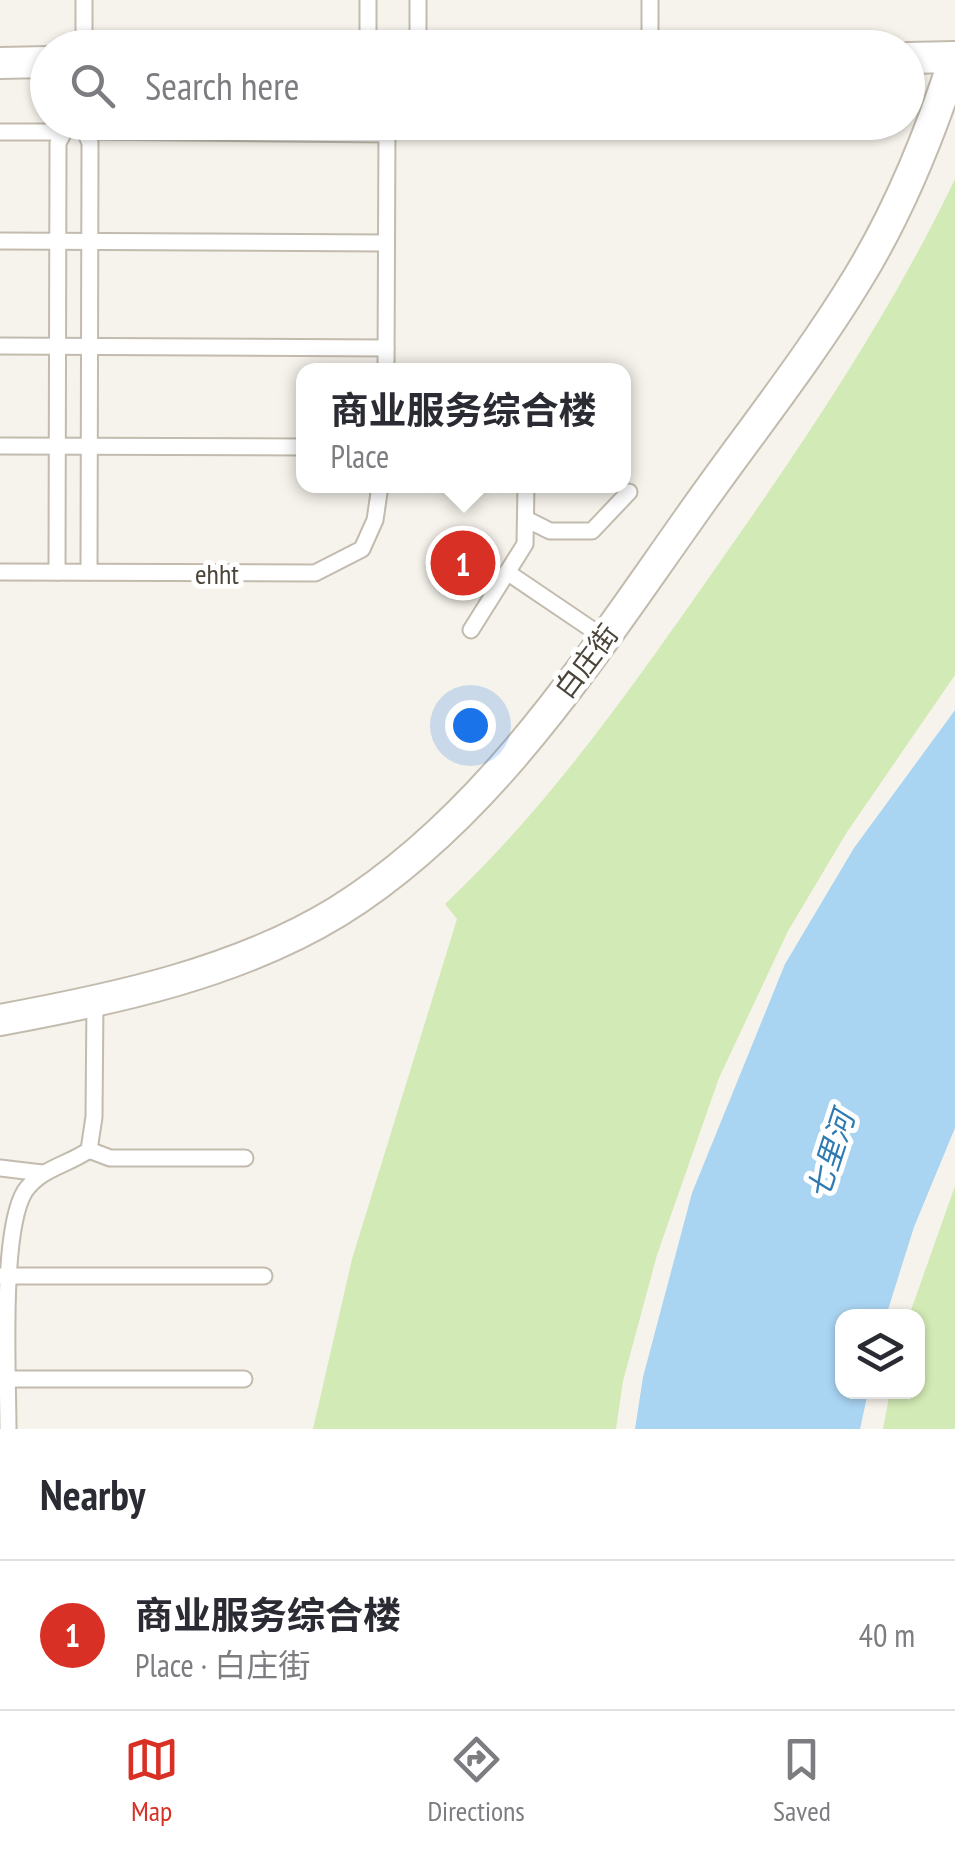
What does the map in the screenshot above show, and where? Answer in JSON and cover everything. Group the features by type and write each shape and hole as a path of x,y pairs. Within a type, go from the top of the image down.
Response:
{"street":[{"path":"925,58 955,57"},
{"name":"白庄街","path":"925,139 955,57"},
{"path":"0,63 30,62"},
{"name":"白庄街","path":"0,1020 200,972 278,944 338,911 413,856 511,760 603,637 858,278 925,140"}],"lane":[{"path":"84,0 84,30"},
{"path":"368,0 368,30"},
{"path":"418,0 418,30"},
{"path":"650,0 650,30"},
{"path":"0,132 30,130"},
{"path":"57,572 60,140"},
{"path":"89,140 89,572"},
{"path":"386,363 387,140"},
{"path":"0,241 386,243"},
{"path":"0,346 386,348"},
{"path":"0,446 296,447"},
{"name":"ehht","path":"0,572 314,573 362,549 375,520 379,493"},
{"path":"471,630 525,544 526,493"},
{"path":"526,519 550,530 592,531 627,493"},
{"path":"507,572 603,637"},
{"path":"89,1150 94,1117 95,1000"},
{"path":"8,1429 4,1276 23,1192 42,1172 89,1150 110,1158 246,1158"},
{"path":"0,1168 42,1172"},
{"path":"4,1276 264,1276"},
{"path":"4,1379 244,1379"}],"green space":[{"path":"955,179 955,675 847,832 788,931 719,1078 657,1255 623,1381 616,1429 313,1429 352,1259 457,919 445,904 552,789 617,707 708,579 871,334"},
{"path":"955,1186 955,1429 883,1429 889,1399 925,1399 925,1309 911,1309"}],"water":[{"name":"七里河","path":"955,710 955,1128 914,1227 888,1309 835,1309 835,1399 866,1399 860,1429 635,1429 643,1377 692,1193 785,964 854,848"}],"place":[{"name":"商业服务综合楼","path":"463,563"}]}
